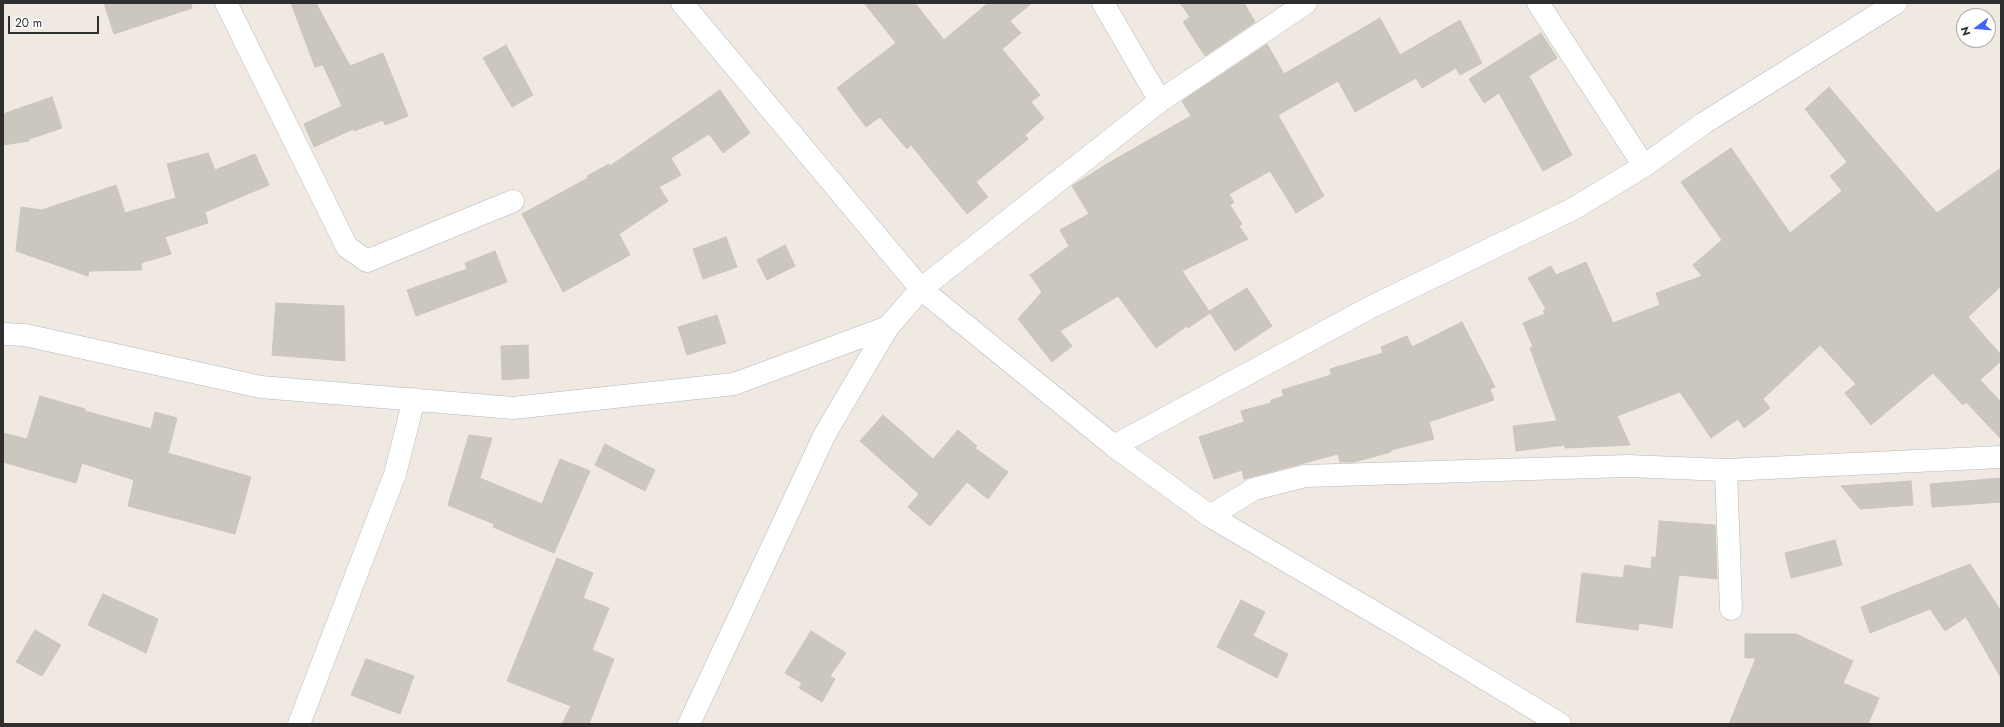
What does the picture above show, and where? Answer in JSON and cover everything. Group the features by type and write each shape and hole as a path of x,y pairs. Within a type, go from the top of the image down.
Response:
{"street":[{"path":"226,3 347,247 367,262 513,202"},
{"path":"682,3 921,289 1114,446 1210,516 1406,631 1560,724"},
{"path":"1103,3 1160,101"},
{"path":"689,724 825,434 888,327 921,289 1160,101 1306,3"},
{"path":"1538,3 1644,166"},
{"path":"1114,446 1371,308 1574,209 1644,166 1704,123 1896,3"},
{"path":"3,334 24,335 261,387 513,408 734,384 888,327"},
{"path":"299,724 395,474 414,399"},
{"path":"1210,516 1254,489 1305,476 1628,466 1726,470 2001,457"},
{"path":"1726,470 1731,609"}],"building":[{"path":"104,3 191,3 192,8 114,34"},
{"path":"291,3 316,3 350,66 383,53 408,116 385,125 383,120 354,131 353,129 314,147 304,124 342,106 323,65 315,67"},
{"path":"864,3 915,3 944,40 988,3 1032,3 1010,21 1021,33 1002,49 1040,95 1031,102 1044,118 1025,135 1028,139 976,182 988,197 967,214 911,145 907,149 880,117 866,127 837,88 896,43"},
{"path":"1180,3 1244,3 1255,22 1205,56 1183,22 1190,17"},
{"path":"1380,18 1400,55 1460,20 1482,63 1460,75 1456,68 1422,88 1416,78 1355,112 1338,81 1278,115 1324,196 1296,213 1270,171 1229,194 1234,202 1230,205 1242,224 1239,226 1248,239 1182,271 1209,311 1247,288 1272,326 1235,351 1210,313 1188,328 1187,326 1156,348 1118,296 1060,331 1072,346 1052,362 1018,319 1042,292 1030,275 1069,246 1060,230 1089,214 1072,186 1110,162 1191,116 1182,101 1267,44 1284,74"},
{"path":"1541,33 1557,58 1529,76 1572,155 1543,171 1499,93 1484,103 1469,79"},
{"path":"506,45 533,95 512,107 483,58"},
{"path":"1829,87 1937,213 2001,168 2001,286 1968,317 2001,355 2001,361 1980,380 2001,402 2001,439 1966,402 1963,405 1933,373 1871,425 1845,393 1856,384 1820,345 1763,399 1770,408 1744,428 1738,419 1711,438 1680,392 1617,416 1630,445 1565,448 1565,445 1516,451 1513,426 1557,421 1530,348 1533,347 1523,323 1545,314 1543,311 1546,309 1528,278 1551,266 1556,275 1586,262 1613,323 1660,305 1656,293 1702,276 1693,265 1722,240 1681,182 1731,148 1790,233 1842,191 1830,176 1847,162 1805,109"},
{"path":"720,90 750,133 723,153 709,134 671,158 681,175 659,187 668,201 619,234 630,255 563,292 522,214 588,178 587,176 609,164 610,166"},
{"path":"52,97 62,128 29,139 29,141 3,145 3,114"},
{"path":"208,153 215,170 255,154 269,185 205,212 208,223 165,237 171,254 141,263 142,270 89,271 88,276 16,251 21,207 42,210 116,185 125,213 176,198 167,164"},
{"path":"726,237 737,267 703,279 693,249"},
{"path":"785,245 795,266 767,280 757,260"},
{"path":"495,251 507,282 416,316 407,290 467,269 465,263"},
{"path":"276,303 344,306 345,361 272,355"},
{"path":"717,315 726,343 687,355 678,327"},
{"path":"1462,322 1495,387 1490,389 1494,400 1429,422 1434,439 1391,450 1391,452 1354,462 1340,462 1338,454 1244,479 1242,470 1214,479 1199,437 1244,422 1241,411 1271,403 1271,400 1284,396 1282,390 1331,375 1330,369 1383,353 1381,347 1407,336 1412,347"},
{"path":"528,345 529,378 502,380 501,346"},
{"path":"40,396 85,409 85,411 151,429 155,412 177,418 168,453 251,477 235,534 128,506 134,480 82,463 76,483 3,462 3,433 27,439"},
{"path":"883,415 933,459 958,430 977,446 975,448 1008,472 988,499 967,482 930,526 908,507 919,494 860,441"},
{"path":"469,435 492,438 480,478 542,504 560,459 590,471 554,553 493,527 494,524 448,505"},
{"path":"605,444 655,470 645,491 595,465"},
{"path":"2001,478 2001,502 1932,507 1930,484"},
{"path":"1911,481 1913,505 1860,509 1841,486"},
{"path":"1659,521 1715,525 1717,579 1679,575 1672,628 1639,623 1638,630 1576,622 1582,573 1623,578 1625,565 1651,569 1652,557 1656,558"},
{"path":"1835,540 1842,565 1791,578 1785,553"},
{"path":"557,558 593,573 583,598 609,608 592,650 614,659 589,724 562,724 571,706 507,681"},
{"path":"1970,564 2001,611 2001,678 1966,617 1945,631 1930,609 1870,633 1861,607"},
{"path":"103,594 158,619 146,653 88,625"},
{"path":"1241,600 1265,612 1253,636 1288,654 1277,678 1217,647"},
{"path":"35,630 61,645 42,676 16,662"},
{"path":"811,631 846,653 830,676 835,679 822,702 799,688 802,683 785,673"},
{"path":"1745,634 1796,634 1853,661 1843,683 1879,698 1868,724 1729,724 1756,658 1745,658"},
{"path":"366,659 414,676 400,714 351,695"}]}
